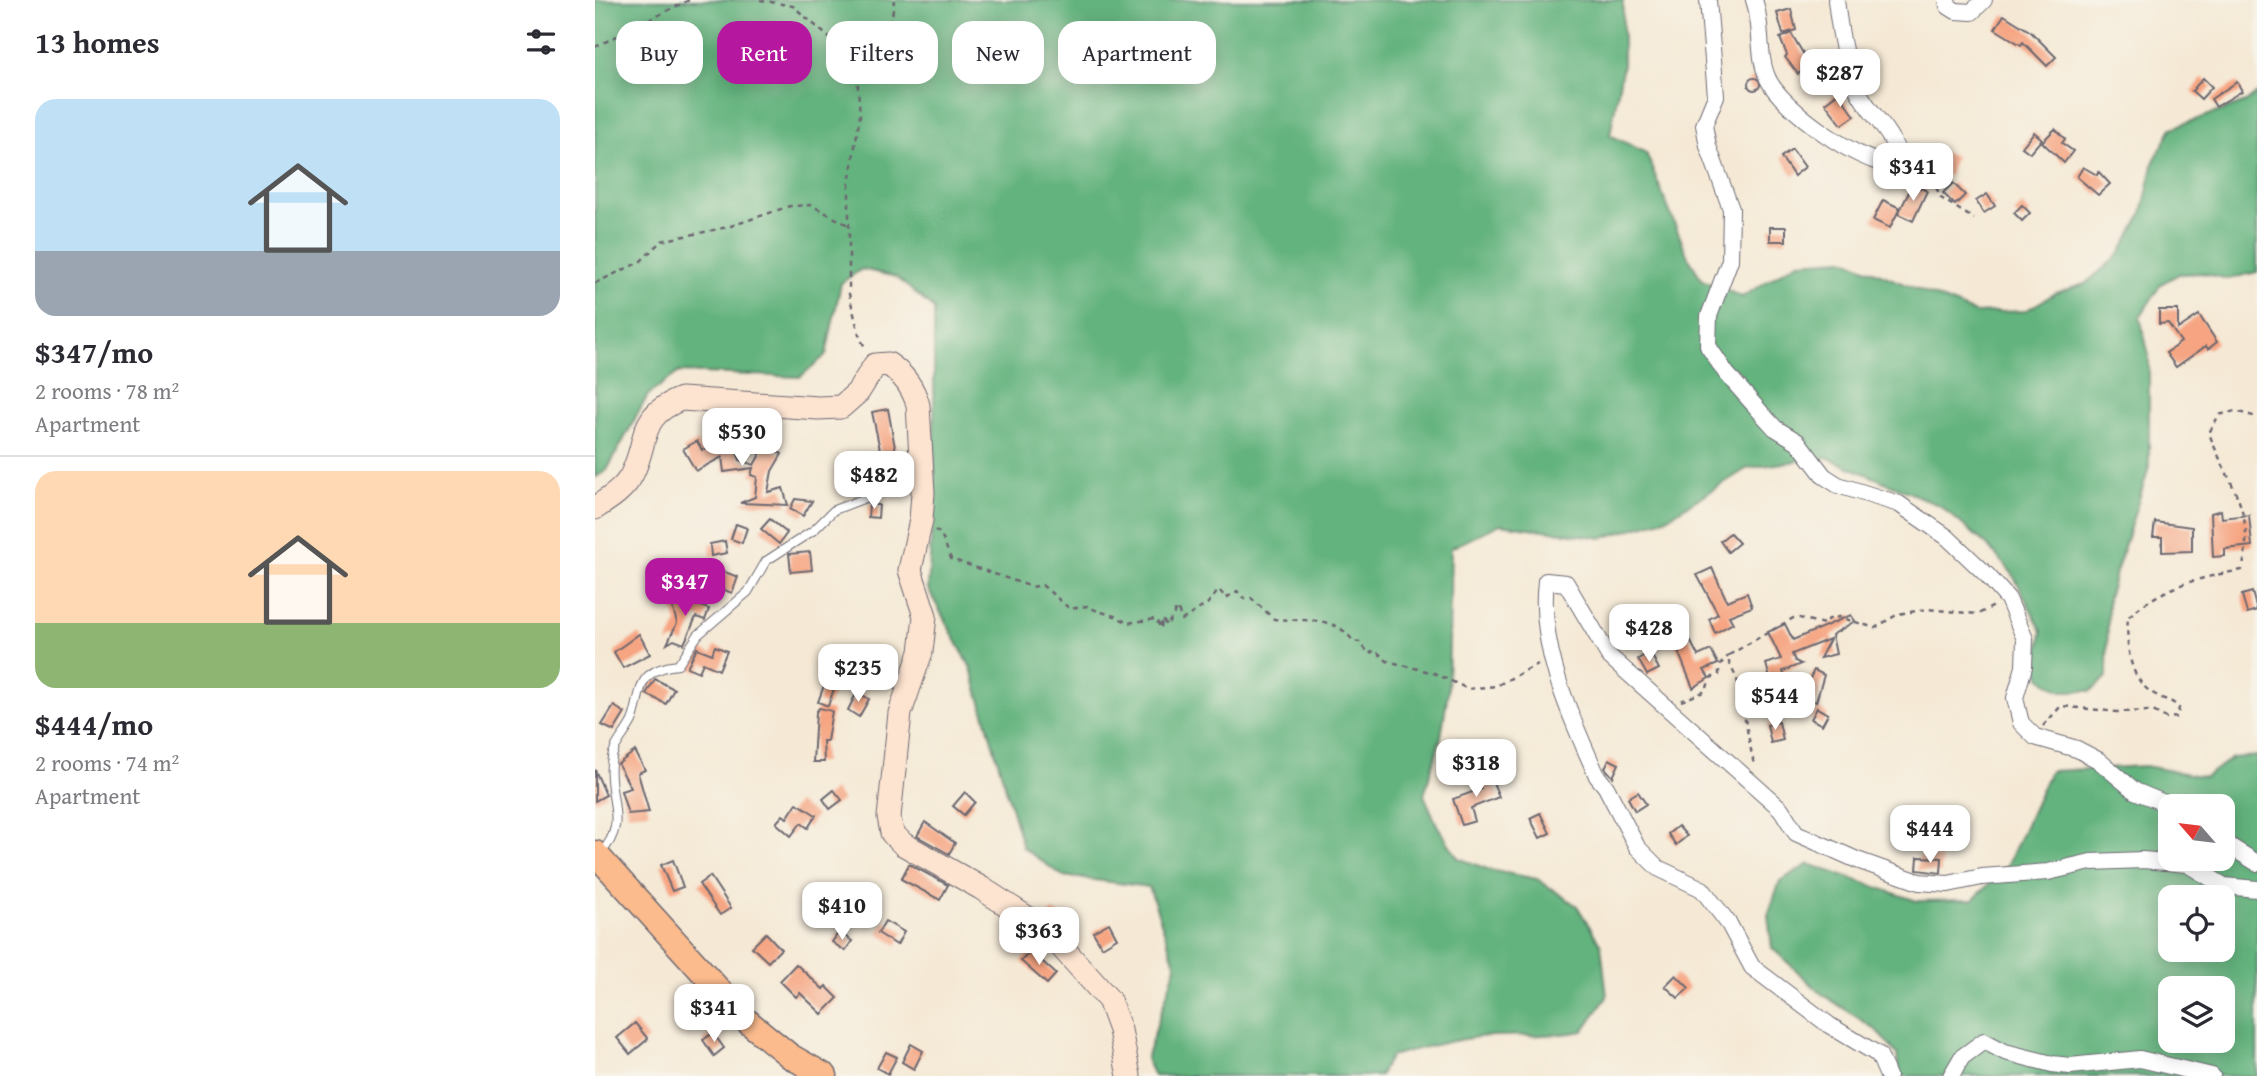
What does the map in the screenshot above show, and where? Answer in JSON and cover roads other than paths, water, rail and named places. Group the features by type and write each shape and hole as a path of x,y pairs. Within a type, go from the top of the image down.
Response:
{"main road":[{"path":"595,508 616,493 631,476 644,431 649,421 666,404 681,399 818,408 841,407 858,392 875,365 888,364 901,373 915,394 922,470 921,520 910,570 925,616 921,652 900,713 889,817 893,833 904,844 1029,919 1068,953 1109,1000 1120,1030 1129,1076"},
{"path":"596,855 747,1021 790,1056 825,1076"}],"street":[{"path":"1708,0 1716,96 1704,125 1708,146 1731,209 1730,260 1709,316 1708,346 1725,373 1775,428 1798,442 1824,476 1838,485 1899,504 1947,537 2008,599 2025,639 2024,667 2015,698 2021,723 2035,737 2077,749 2098,760 2135,791 2158,800"},
{"path":"1754,0 1767,78 1779,98 1794,113 1839,143 1880,165 1893,164 1897,150 1890,134 1857,90 1839,26 1836,0"},
{"path":"1947,0 1948,6 1957,11 1972,12 1984,0"},
{"path":"1888,1076 1879,1055 1829,1025 1752,967 1729,924 1702,888 1658,868 1637,847 1592,765 1569,711 1553,656 1543,607 1546,581 1566,583 1609,656 1647,693 1669,707 1730,767 1781,809 1796,833 1857,860 1919,882 1948,884 1982,877 2048,872 2091,863 2143,860 2186,864 2224,886 2257,889"},
{"path":"2235,849 2257,863"},
{"path":"1951,1076 1962,1057 1984,1041 2005,1052 2052,1064 2070,1066 2140,1059 2211,1076"}],"lane":[{"path":"596,855 612,842 616,825 611,766 615,743 632,722 646,677 660,667 678,664 698,635 748,592 767,561 814,530 834,510 894,487 922,470"}]}
